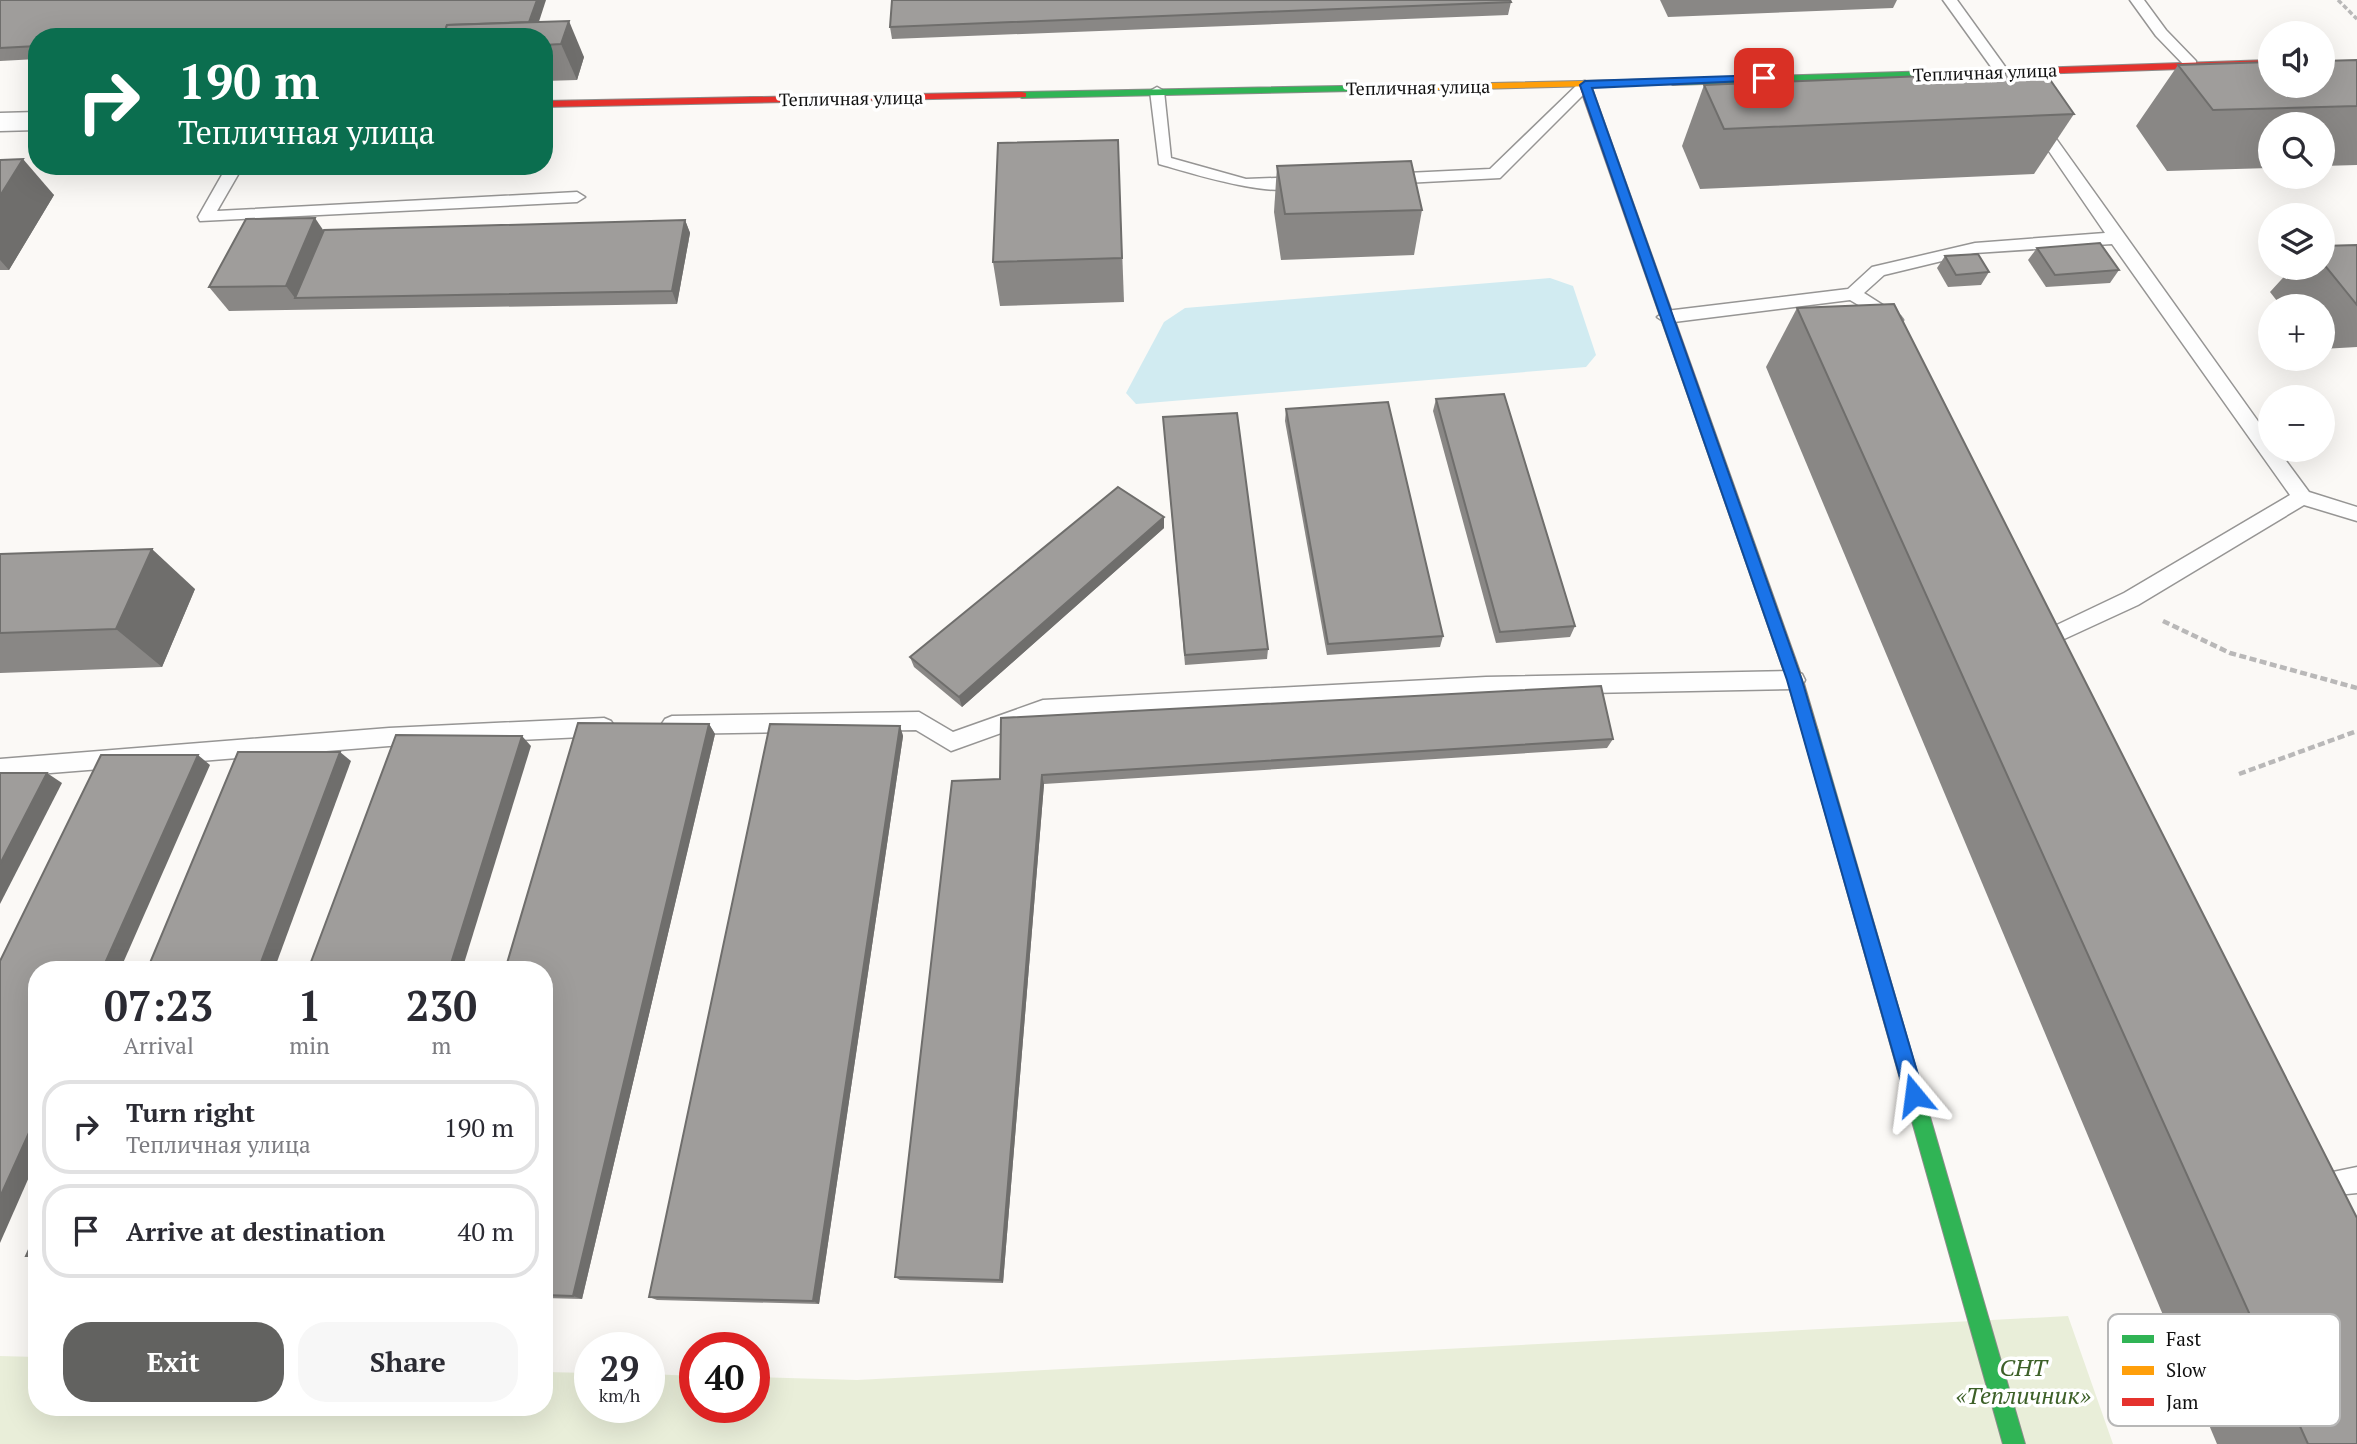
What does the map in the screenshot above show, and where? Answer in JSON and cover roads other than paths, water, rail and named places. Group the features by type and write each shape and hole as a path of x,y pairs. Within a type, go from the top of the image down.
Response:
{"street":[{"name":"Тепличная улица","path":"553,104 1585,85 2258,63"},
{"path":"1585,85 1794,680 2014,1444"},
{"path":"0,122 28,121"}],"lane":[{"path":"1951,0 2116,238 2302,497 2357,514"},
{"path":"2137,0 2161,33 2191,64"},
{"path":"1370,179 1494,174 1585,85"},
{"path":"1157,92 1164,161 1246,184 1315,182"},
{"path":"230,175 206,217 577,198"},
{"path":"1666,317 1853,294 1878,271 1975,248 2116,238"},
{"path":"1853,294 1898,322 1903,334"},
{"path":"2049,638 2131,599 2302,497"},
{"path":"654,725 919,721 951,742 1043,709 1486,686 1794,680"},
{"path":"0,768 389,737 628,726"}],"water":[{"path":"1550,278 1573,286 1596,355 1586,367 1136,404 1126,393 1164,322 1185,308"}],"park label":[{"name":"СНТ «Тепличник»","path":"2023,1381"}]}
